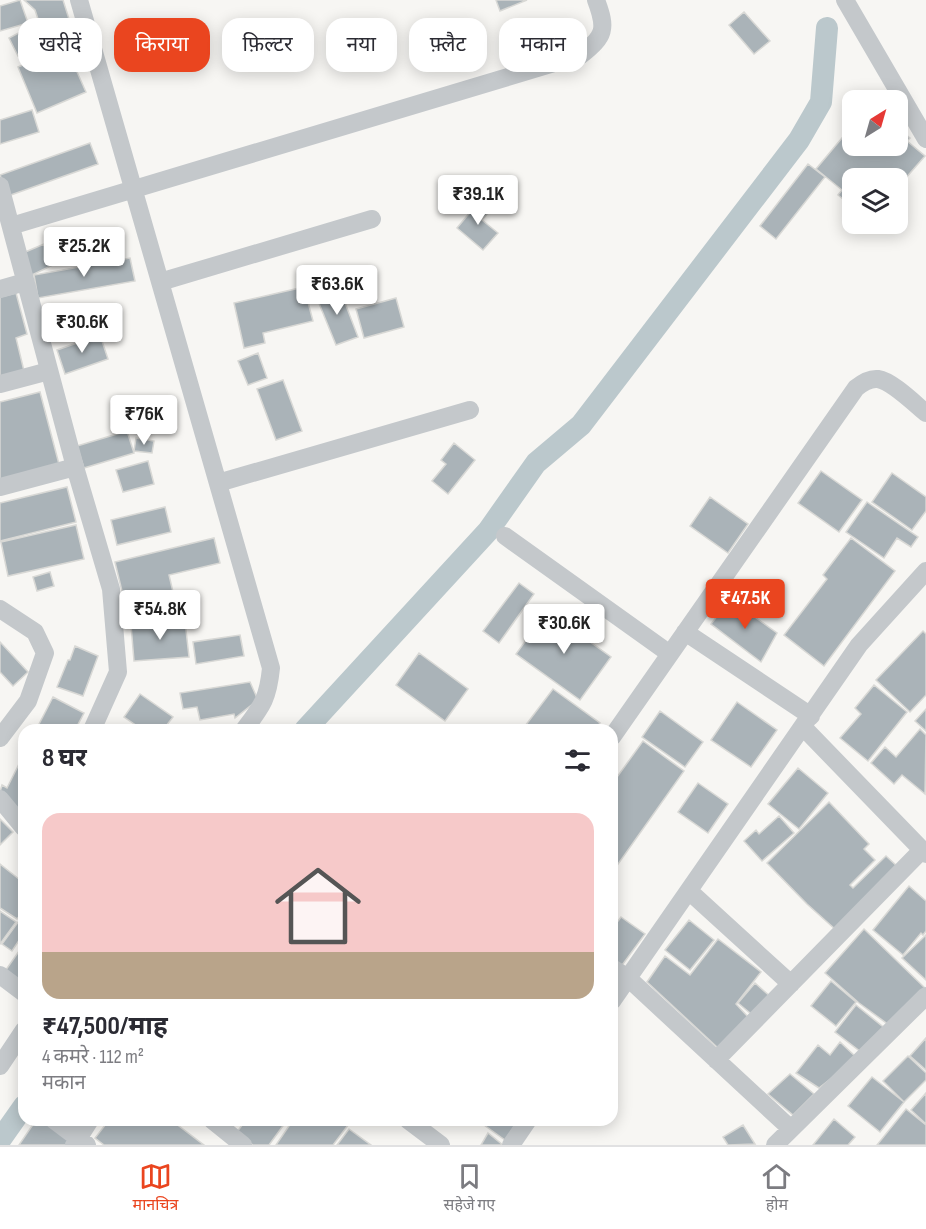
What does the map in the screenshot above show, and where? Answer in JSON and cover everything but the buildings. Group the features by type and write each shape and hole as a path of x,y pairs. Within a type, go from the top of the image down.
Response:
{"street":[{"path":"79,0 271,668 269,691 248,724"},
{"path":"11,226 581,55 595,44 603,32 603,19 596,0"},
{"path":"845,0 926,139"},
{"path":"0,186 75,467 111,589 118,672 95,724"},
{"path":"160,282 372,219"},
{"path":"0,289 25,282"},
{"path":"0,384 49,371"},
{"path":"618,728 856,388 865,381 877,379 888,383 926,413"},
{"path":"218,483 470,410"},
{"path":"0,487 75,467"},
{"path":"505,536 670,654"},
{"path":"618,992 859,645 926,571"},
{"path":"0,609 35,632 45,652 28,701 0,738"},
{"path":"685,632 807,722 924,852 717,1060"},
{"path":"0,799 18,821"},
{"path":"689,891 791,984"},
{"path":"618,972 628,978 791,1129"},
{"path":"0,975 18,988"},
{"path":"775,1145 926,996"},
{"path":"0,1066 18,1039"},
{"path":"61,1126 80,1143 87,1126"},
{"path":"219,1126 243,1145"},
{"path":"416,1126 441,1145"},
{"path":"511,1145 524,1126"}],"waterway":[{"path":"311,724 488,531 536,463 581,425 799,140 821,102 827,28"},
{"path":"0,1140 18,1114"}]}
